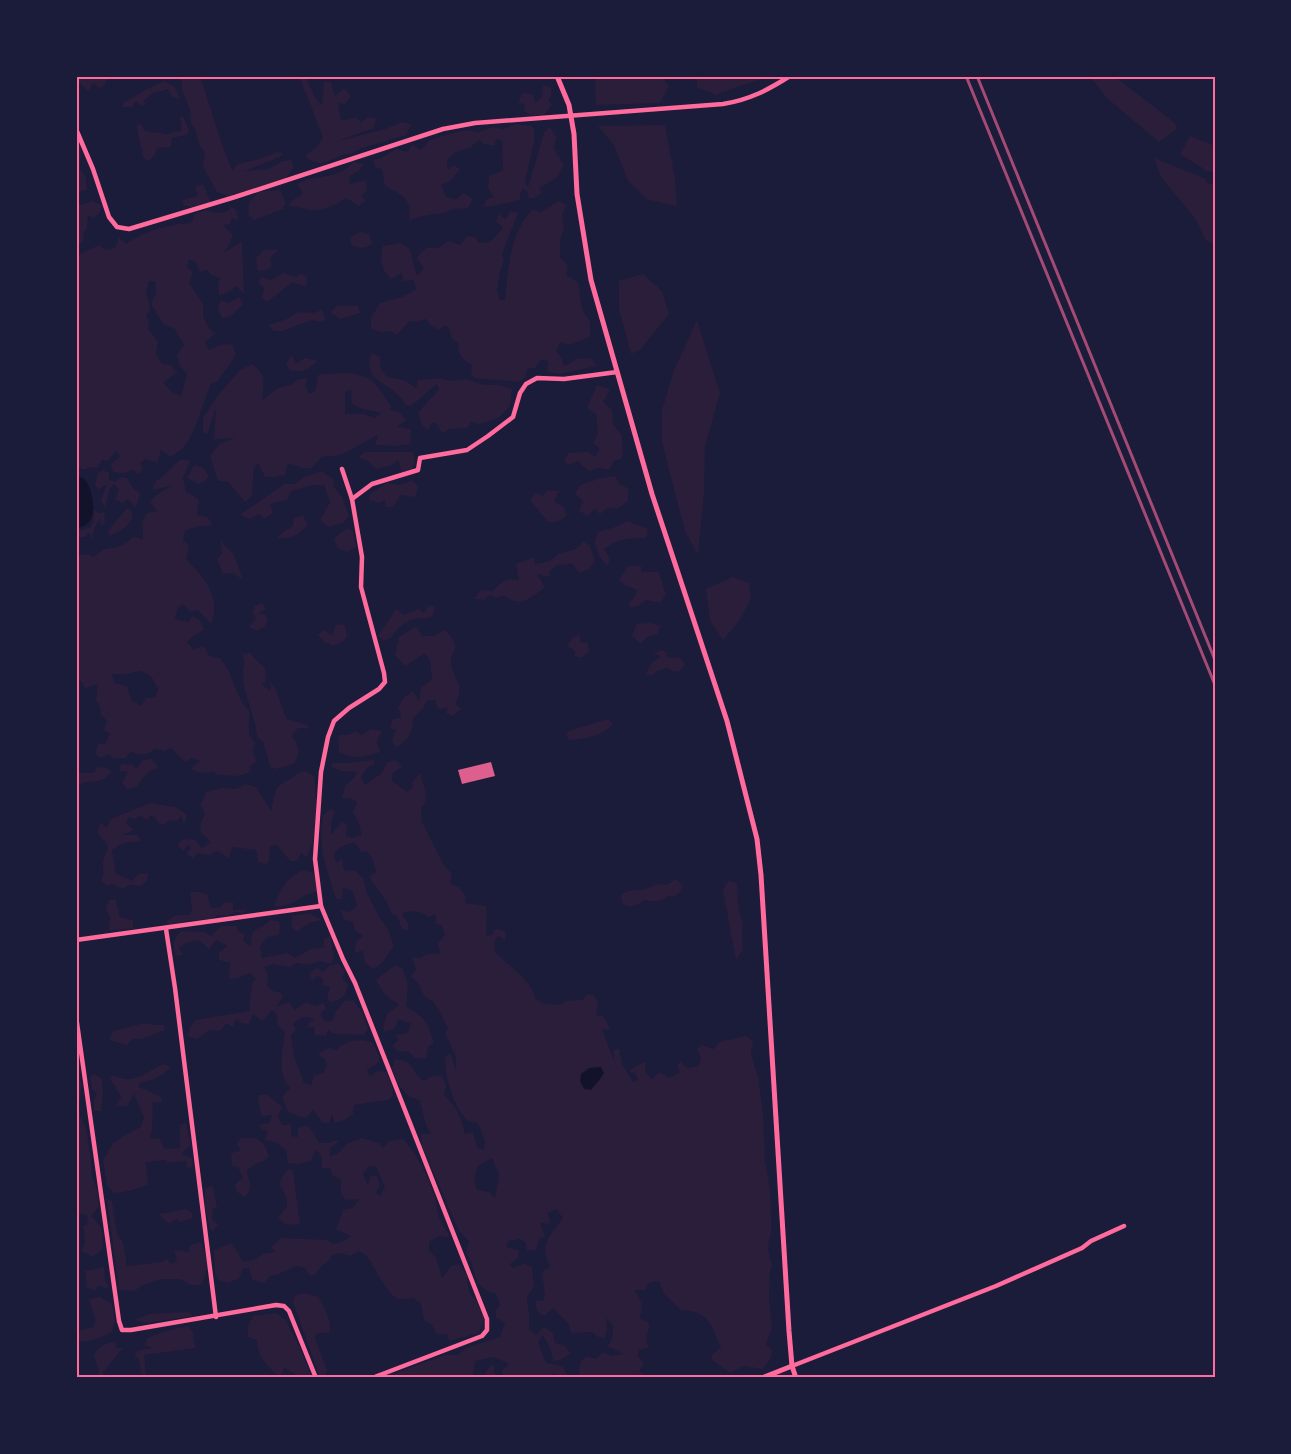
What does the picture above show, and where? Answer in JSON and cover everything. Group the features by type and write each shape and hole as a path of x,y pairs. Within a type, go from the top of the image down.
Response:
{"street":[{"path":"557,76 569,105 571,116 577,194 587,262 652,494 727,721 756,839 760,875 792,1366 796,1378"},
{"path":"76,128 93,169 109,217 117,227 129,229 244,194 433,131 476,123 739,101 757,95 790,76"},
{"path":"352,499 372,484 418,470 420,458 466,450 488,436 513,417 520,393 526,384 537,378 564,379 617,372"},
{"path":"342,470 352,499 362,557 361,586 385,682 379,689 349,708 334,721 328,737 321,772 315,859 321,906 355,983 487,1319 487,1330 482,1336 372,1378"},
{"path":"76,940 321,906"},
{"path":"166,929 216,1317"},
{"path":"76,1016 116,1303 122,1330 216,1317 276,1305 284,1306 289,1311 316,1378"},
{"path":"762,1378 996,1286 1082,1248 1124,1226"}],"shaded area":[{"path":"76,76 109,76 103,87 99,88 94,83 88,91 80,83 76,94"},
{"path":"181,76 200,76 232,170 238,164 260,159 277,152 283,153 280,157 245,171 269,169 282,161 291,160 294,167 285,179 228,196 217,192 203,167 205,153 199,145 196,131 191,123 190,110 182,90"},
{"path":"299,76 304,76 322,105 324,82 331,82 335,96 344,88 351,96 345,104 338,103 341,121 356,117 361,123 367,117 376,118 374,128 335,142 385,129 402,122 411,124 406,135 362,148 322,164 309,160 305,156 317,147 323,137"},
{"path":"595,76 661,76 669,86 660,103 596,105"},
{"path":"697,76 767,76 767,78 716,95 697,87"},
{"path":"1090,76 1114,76 1175,123 1177,129 1159,142 1107,98"},
{"path":"164,81 175,87 180,99 173,98 168,89 151,94 144,101 146,105 141,106 136,101 132,107 123,107 123,103"},
{"path":"543,85 551,88 551,96 548,100 552,104 544,115 531,115 524,111 525,104 518,103 522,93 533,94 535,102 542,97"},
{"path":"183,116 189,131 186,135 172,138 171,147 157,148 155,155 148,161 143,157 137,124 142,125 145,131 168,134 182,130 180,117"},
{"path":"516,124 531,126 534,129 534,143 525,181 528,187 544,133 550,127 556,137 554,148 564,165 558,177 539,188 542,193 534,198 529,198 527,191 522,189 520,200 483,207 486,200 493,197 488,188 489,176 503,170 502,141 497,139 494,146 484,144 479,140 470,148 454,153 447,161 448,170 454,165 460,169 450,181 441,184 446,197 456,199 464,193 473,199 468,208 453,209 445,213 409,220 410,213 407,202 401,195 385,186 382,169 375,168 373,160 381,158 396,149 407,152 413,144 420,150 430,140 449,134 466,130 479,132 492,127 503,129"},
{"path":"665,125 675,178 677,206 648,200 628,181 614,145 598,126"},
{"path":"1190,136 1215,146 1215,172 1207,171 1180,154"},
{"path":"76,141 81,146 80,169 86,178 87,190 76,192"},
{"path":"1154,158 1204,178 1207,183 1215,184 1215,248 1213,244 1206,240 1194,217 1161,177"},
{"path":"353,162 364,164 359,171 350,176 349,184 366,180 367,190 361,197 366,200 359,206 346,198 319,210 289,206 291,201 303,194 297,184 308,179 339,173"},
{"path":"203,184 211,202 194,208 183,205 183,200 198,196 195,187"},
{"path":"280,190 286,203 283,209 254,220 248,215 249,202 258,192"},
{"path":"92,201 102,205 100,212 94,218 88,216 87,228 83,233 84,240 76,248 76,203 80,205"},
{"path":"559,201 566,205 562,215 564,229 560,239 560,258 568,265 566,275 578,282 582,309 590,322 590,337 570,345 561,342 556,351 562,358 564,366 577,359 591,358 597,366 560,374 547,372 548,361 541,360 535,368 527,369 526,377 519,382 474,378 471,372 472,365 461,356 458,343 451,338 449,327 444,326 439,330 431,326 426,319 417,322 410,321 397,335 389,331 381,332 371,329 371,317 380,303 402,297 417,289 413,280 403,281 402,273 391,279 382,264 383,246 401,243 410,249 417,276 424,268 416,258 426,248 438,248 448,241 460,245 467,236 476,237 478,243 490,242 503,228 496,221 499,214 506,219 510,211 518,213 502,254 504,261 500,271 497,291 500,300 505,300 507,276 519,228 533,209 540,212"},
{"path":"232,207 237,212 238,221 232,218 230,224 223,225 233,235 224,253 242,241 244,293 235,286 230,291 219,296 218,285 220,278 211,275 208,270 200,272 195,261 189,260 187,267 193,273 189,283 203,304 203,317 215,334 205,342 209,350 220,345 232,344 236,354 217,382 211,384 196,426 188,441 182,449 170,457 161,450 157,463 146,459 140,463 143,470 138,474 133,470 125,473 113,472 111,464 120,457 116,451 108,461 102,460 97,468 91,467 84,470 76,466 76,256 99,245 106,250 115,248 119,237 126,244 141,235 157,229 191,223 195,214 207,210 216,213 226,212","holes":["149,281 155,281 156,293 151,304 163,324 175,329 184,345 177,355 179,365 187,374 181,396 171,391 163,383 177,372 170,365 162,364 156,354 158,342 148,328 149,321 146,317 150,308 146,291"]},
{"path":"360,232 369,234 372,243 367,247 362,248 351,245 350,237"},
{"path":"264,250 278,250 270,258 272,264 269,269 261,271 257,270 256,258"},
{"path":"284,273 297,277 301,273 307,278 306,287 292,282 266,302 262,297 264,289 258,282 262,277 270,280"},
{"path":"643,274 662,291 669,314 640,350 631,354 619,309 619,281"},
{"path":"239,297 243,304 230,317 222,318 218,309 221,300 229,303"},
{"path":"337,306 358,306 360,313 340,319 330,312"},
{"path":"322,310 325,317 323,322 311,320 283,331 274,331 268,325 287,319 297,312 312,313"},
{"path":"697,320 720,393 705,446 704,494 698,555 685,531 662,441 662,410 674,370"},
{"path":"371,353 380,357 380,367 387,377 404,380 416,388 418,380 441,378 448,381 467,379 484,385 500,385 512,389 510,406 498,418 480,424 471,422 467,428 450,429 442,433 436,423 432,423 428,430 422,425 418,413 439,389 437,384 411,406 406,405 396,393 373,376 370,367"},
{"path":"292,355 296,363 305,358 318,361 301,371 289,370 286,363"},
{"path":"252,364 260,372 263,380 262,400 278,388 293,384 298,379 307,378 305,387 309,393 315,392 318,375 345,373 366,378 375,383 380,389 391,406 390,410 399,412 406,420 397,427 411,429 410,444 396,446 375,445 378,435 341,455 322,457 311,468 302,468 288,463 285,475 273,477 265,477 258,463 254,468 252,496 245,502 228,482 218,481 210,456 219,444 235,438 214,439 216,408 207,435 203,432 203,418 219,394 240,370","holes":["351,390 352,404 362,409 382,413 374,418 364,414 345,414 345,392"]},
{"path":"597,385 610,389 603,402 612,410 613,424 622,436 623,452 621,459 614,461 609,470 598,468 589,471 577,461 569,465 564,462 568,453 588,452 595,457 600,449 593,443 598,433 596,414 587,408"},
{"path":"365,452 413,452 415,460 412,469 402,472 398,460 390,466 376,469 368,461 358,457"},
{"path":"180,460 190,460 183,478 186,491 199,500 197,515 208,517 212,525 195,527 185,531 183,540 189,546 186,559 205,581 213,597 214,614 211,624 198,610 191,612 183,605 178,607 175,619 189,622 192,616 200,620 204,630 187,642 193,649 204,646 209,656 220,658 229,671 241,700 249,710 249,735 255,742 253,753 257,761 251,765 250,772 239,776 217,775 214,772 198,772 191,768 200,761 192,758 185,762 171,748 165,751 155,749 143,754 131,751 126,758 113,758 109,754 100,758 95,754 98,744 105,744 110,734 104,730 107,721 101,715 100,706 96,700 98,684 85,688 80,680 76,680 76,557 88,554 93,557 105,549 126,543 133,537 143,539 142,522 147,513 157,511 150,502 156,495 171,486 152,490 156,481","holes":["140,671 151,676 158,689 155,698 146,698 141,706 131,700 127,686 115,683 111,674 126,674"]},
{"path":"194,465 204,468 209,478 199,484 187,478"},
{"path":"103,470 109,473 109,480 115,482 121,477 127,478 132,487 140,493 136,508 128,499 123,503 115,500 119,490 114,484 109,490 105,508 101,501 107,484 98,490 95,485 97,474"},
{"path":"322,471 333,479 334,487 342,497 349,516 343,523 328,527 320,520 330,502 324,485 313,485 291,491 287,500 270,504 273,513 264,519 259,514 250,519 240,515 284,484 295,484 304,477"},
{"path":"76,475 87,482 93,508 90,522 76,529"},
{"path":"615,476 620,485 628,488 628,501 617,509 607,508 600,514 594,509 588,516 579,511 583,501 575,494 580,485"},
{"path":"412,480 418,487 415,497 400,495 393,507 386,507 385,500 379,503 369,500 370,494 387,483 400,485"},
{"path":"547,490 559,491 554,501 563,506 567,516 558,521 548,522 530,500 536,493 543,496"},
{"path":"127,508 132,511 129,524 122,530 109,536 108,531"},
{"path":"95,509 98,513 104,512 105,521 101,527 100,518 94,529 92,540 89,532 85,537 76,537 76,531 90,528"},
{"path":"303,515 308,525 305,528 291,537 277,538 293,526 294,518"},
{"path":"627,521 648,529 646,538 624,540 604,549 610,559 607,566 601,559 594,543 598,532"},
{"path":"347,528 353,531 356,547 347,552 337,548 334,538"},
{"path":"220,540 234,555 243,580 233,573 223,574 217,559 222,553"},
{"path":"583,541 590,546 595,560 590,569 579,573 573,564 557,565 549,572 549,577 537,574 545,587 526,600 516,601 504,596 497,598 490,595 484,600 474,599 481,590 493,591 504,581 510,579 519,580 516,564 534,557 535,564 548,562 560,553 580,546"},
{"path":"628,566 641,566 642,572 659,572 666,595 660,603 646,600 638,606 631,608 628,604 635,597 637,590 619,580"},
{"path":"733,577 749,583 751,599 739,621 723,640 710,620 706,589"},
{"path":"262,603 266,609 259,613 266,615 268,619 265,626 257,631 249,627 256,618 252,612 255,606"},
{"path":"429,605 435,607 433,616 410,620 398,629 392,637 384,641 378,636 396,609 404,615 419,609 424,613"},
{"path":"650,623 661,626 657,634 647,637 640,644 632,635 637,624"},
{"path":"336,624 345,625 347,636 344,641 333,646 324,642 318,635 323,629 332,636"},
{"path":"416,626 422,636 434,636 444,630 451,636 456,647 451,658 451,665 460,691 455,704 462,709 452,716 446,713 448,708 438,709 435,700 427,701 423,709 413,718 409,735 397,747 392,742 396,729 390,729 393,719 400,718 401,714 398,709 403,698 413,691 419,701 421,688 432,679 430,660 425,653 405,666 395,655 399,637"},
{"path":"579,635 581,642 588,643 589,652 582,658 575,656 575,651 567,646 573,637"},
{"path":"661,650 667,652 666,657 680,658 685,664 680,671 674,672 667,668 657,671 653,675 645,675 651,664 661,656 653,654"},
{"path":"250,653 265,667 266,681 262,685 271,691 270,681 276,690 287,719 308,725 308,728 298,728 292,736 298,750 294,764 276,769 270,767 263,742 257,737 243,674 244,662 242,654"},
{"path":"607,719 613,723 600,734 588,738 570,740 566,736 569,731"},
{"path":"371,729 382,731 377,741 380,752 359,757 344,755 339,752 338,735 348,735 356,731 361,735"},
{"path":"152,759 158,767 147,773 136,787 127,789 122,783 128,772 119,771 121,764 132,765 137,769 143,760"},
{"path":"374,760 374,764 366,769 361,778 365,785 382,773 387,762 395,760 403,766 392,774 392,781 407,792 413,788 412,783 420,772 427,797 425,797 426,802 421,808 422,822 445,867 452,873 450,884 459,887 466,896 465,903 486,906 487,936 492,935 494,930 499,929 506,932 505,940 498,936 494,942 495,952 525,979 535,999 543,1003 559,1005 566,1001 583,1000 587,994 594,995 598,1003 596,1015 603,1016 610,1028 607,1030 602,1029 615,1063 613,1051 619,1048 622,1064 633,1082 638,1080 635,1073 629,1072 635,1066 646,1062 645,1071 652,1079 659,1072 669,1078 680,1072 677,1065 681,1062 687,1068 699,1066 701,1057 697,1050 701,1045 714,1049 719,1042 746,1036 753,1041 751,1053 758,1077 763,1113 765,1160 770,1190 771,1216 771,1233 768,1249 772,1265 769,1297 772,1328 766,1344 772,1350 770,1360 763,1369 744,1366 730,1373 712,1360 712,1355 721,1347 708,1320 698,1313 681,1310 664,1294 659,1281 649,1283 645,1290 635,1290 642,1303 640,1318 650,1324 646,1339 649,1348 639,1350 638,1356 644,1363 639,1371 648,1378 578,1378 581,1361 586,1356 596,1359 603,1352 612,1356 623,1354 607,1346 612,1340 613,1326 606,1318 605,1338 598,1337 592,1332 571,1333 568,1323 553,1308 544,1316 537,1312 535,1300 543,1301 545,1296 542,1272 551,1266 545,1253 545,1247 550,1236 563,1218 556,1209 548,1213 550,1224 540,1223 545,1236 539,1239 536,1250 527,1250 525,1242 519,1239 509,1241 506,1247 519,1250 518,1258 509,1265 514,1268 524,1263 532,1267 534,1287 527,1297 529,1329 536,1335 544,1327 553,1333 555,1343 564,1345 571,1353 561,1360 553,1361 551,1350 543,1335 538,1342 546,1363 563,1366 568,1378 560,1378 553,1373 553,1378 504,1378 502,1370 509,1364 494,1357 475,1361 473,1375 484,1376 488,1368 494,1364 494,1373 503,1378 389,1378 401,1371 445,1355 458,1355 466,1348 500,1337 505,1323 496,1318 496,1310 500,1305 496,1294 487,1291 478,1282 466,1254 469,1241 459,1231 422,1146 421,1134 431,1134 426,1125 420,1101 408,1096 398,1084 392,1068 395,1059 402,1060 411,1065 424,1081 432,1076 441,1075 446,1085 444,1095 458,1113 465,1134 473,1132 477,1147 484,1150 485,1141 478,1123 468,1120 460,1112 447,1079 445,1062 446,1056 450,1053 456,1070 456,1057 445,1033 448,1028 434,1002 425,997 417,982 411,977 416,969 412,957 420,958 427,954 440,954 438,943 445,935 442,925 435,924 436,914 428,917 420,912 404,912 402,915 408,923 408,931 402,929 397,916 392,914 386,901 369,877 376,872 373,860 366,851 361,852 354,842 341,847 334,853 336,863 342,859 344,870 355,871 363,878 367,893 388,929 394,946 383,962 374,969 365,963 363,951 354,953 356,942 363,936 355,931 353,922 344,920 341,910 350,912 357,905 352,890 343,888 342,899 336,899 326,868 321,837 323,815 331,809 335,811 331,823 331,835 342,822 347,825 346,836 352,838 361,835 360,826 353,812 357,802 352,799 342,798 345,786 354,778 357,772 341,771 331,767 333,763","holes":["492,1158 499,1175 495,1198 489,1192 477,1190 474,1178 478,1166"]},
{"path":"98,767 107,768 112,772 99,781 76,783 76,773 94,773"},
{"path":"305,771 314,776 316,796 315,830 310,850 306,857 301,853 297,861 290,861 277,845 270,847 269,861 266,864 258,862 256,850 232,847 229,858 217,851 209,855 197,853 193,858 187,854 191,847 187,845 183,851 177,845 183,839 195,840 202,848 211,842 201,833 200,824 205,814 200,805 206,792 223,788 236,789 245,784 256,787 271,811 276,789 296,774"},
{"path":"150,803 176,807 187,815 184,825 181,816 176,821 169,820 164,825 159,824 155,817 150,815 148,820 139,816 134,819 129,817 126,823 134,830 122,835 137,835 141,841 123,843 112,850 116,874 133,881 138,874 148,873 147,881 141,886 129,885 123,889 112,884 108,886 101,881 108,847 97,833 101,822 106,828 111,819"},
{"path":"303,870 311,872 319,883 316,892 286,905 274,906 284,885"},
{"path":"676,879 683,886 675,896 668,896 657,901 644,900 634,906 626,906 622,902 621,895 628,891 646,889 657,884 667,885"},
{"path":"728,881 737,883 740,915 743,922 743,949 736,960 723,890"},
{"path":"190,892 207,894 211,908 219,908 224,903 233,902 233,910 247,909 243,913 235,912 226,916 218,915 211,919 186,921 176,925 166,924 176,916 190,915 192,909"},
{"path":"109,900 116,900 120,917 133,920 133,929 109,930 110,917 106,910"},
{"path":"310,913 322,920 309,923 296,932 292,927 292,916"},
{"path":"270,920 279,921 279,935 267,937 260,947 262,958 287,953 295,958 311,949 324,947 324,939 330,936 334,958 331,964 320,961 309,965 297,963 289,967 273,964 264,967 268,976 267,985 273,991 281,993 283,997 276,1007 289,1002 295,1010 306,1002 315,1006 323,1003 326,1008 320,1014 323,1019 329,1022 334,1019 336,1011 344,1001 353,1000 363,1013 368,1029 364,1035 334,1034 328,1029 326,1036 315,1035 314,1027 307,1028 314,1019 308,1017 300,1018 293,1024 296,1030 291,1035 294,1056 304,1083 311,1085 314,1075 324,1073 327,1062 318,1054 329,1048 336,1050 353,1041 372,1042 379,1055 379,1062 367,1070 370,1076 378,1071 386,1072 392,1085 393,1096 388,1100 354,1105 353,1114 345,1120 335,1123 332,1114 329,1124 322,1122 313,1110 307,1117 300,1117 288,1112 282,1097 290,1088 283,1076 282,1069 285,1033 278,1025 276,1013 272,1010 262,1021 253,1014 249,1024 241,1023 236,1019 233,1027 226,1023 221,1031 210,1030 197,1039 188,1036 190,1027 196,1020 250,1011 252,983 256,979 249,973 238,978 229,979 230,963 219,960 219,952 228,946 216,940 209,949 199,940 188,942 179,948 183,955 176,956 174,942 176,937 181,931 205,932 211,936 221,926 237,926 238,932 245,934 243,941 251,946 252,933"},
{"path":"338,964 345,970 342,979 348,984 343,997 330,1002 327,998 330,987 322,985 323,979 318,976 312,980 309,974 317,968 323,972 329,966"},
{"path":"395,965 403,969 408,985 406,1006 425,1021 434,1043 428,1047 426,1058 415,1058 408,1051 399,1052 392,1046 399,1040 395,1035 408,1033 411,1024 399,1019 394,1029 385,1032 383,1027 387,1014 399,1005 384,994 376,980"},
{"path":"144,1023 164,1025 165,1030 142,1039 133,1039 126,1045 109,1040 113,1031"},
{"path":"163,1064 171,1067 157,1078 139,1083 139,1087 160,1096 163,1102 153,1102 150,1138 160,1139 165,1149 180,1148 180,1125 186,1123 191,1146 184,1150 182,1155 192,1158 193,1167 187,1169 186,1161 167,1163 166,1160 146,1162 148,1185 115,1193 107,1186 103,1160 114,1143 141,1127 144,1117 134,1094 127,1106 116,1106 121,1097 110,1078 113,1075 120,1078 133,1079"},
{"path":"601,1067 604,1073 591,1090 584,1089 580,1081 581,1074 589,1068"},
{"path":"76,1070 82,1084 79,1106 80,1117 86,1128 92,1177 97,1189 99,1206 91,1216 102,1230 103,1238 103,1248 93,1257 81,1251 85,1244 83,1226 88,1224 87,1215 76,1214 76,1192 79,1188 76,1184"},
{"path":"95,1074 102,1079 101,1111 94,1111 94,1100 97,1093 92,1090 90,1076"},
{"path":"258,1095 268,1095 282,1107 278,1117 283,1125 291,1124 291,1136 298,1137 298,1128 307,1125 319,1143 339,1141 330,1148 330,1156 338,1154 346,1144 362,1138 379,1143 383,1148 389,1141 403,1139 418,1159 426,1174 435,1197 440,1220 450,1237 439,1236 429,1242 429,1251 436,1257 442,1278 451,1266 459,1264 467,1276 469,1292 477,1302 484,1318 479,1333 449,1341 447,1334 437,1334 431,1324 424,1320 421,1304 413,1298 398,1299 394,1297 368,1258 359,1251 350,1256 340,1253 332,1255 316,1274 310,1276 305,1268 296,1266 277,1275 270,1276 264,1283 252,1280 249,1268 243,1269 239,1278 229,1283 219,1281 215,1273 214,1250 232,1243 243,1262 256,1259 263,1254 275,1252 271,1247 281,1238 327,1240 333,1244 344,1241 351,1236 336,1229 343,1210 352,1208 360,1199 345,1200 341,1193 341,1180 332,1175 330,1168 322,1168 321,1155 315,1150 311,1161 299,1164 288,1163 286,1150 276,1142 264,1140 268,1132 258,1125 270,1123 272,1115 261,1116","holes":["369,1166 376,1167 385,1187 380,1196 376,1193 380,1184 376,1175 371,1176 368,1185 363,1174"]},
{"path":"241,1138 259,1140 269,1156 247,1171 250,1188 244,1197 236,1191 235,1184 243,1178 238,1167 232,1165 231,1153 241,1151 237,1144"},
{"path":"289,1169 293,1170 300,1224 286,1225 278,1218 287,1206 286,1196 279,1184"},
{"path":"213,1185 217,1208 213,1208 212,1218 218,1225 213,1231 210,1229 205,1207 205,1189"},
{"path":"107,1199 112,1201 117,1234 123,1242 127,1266 162,1262 166,1259 172,1264 177,1260 174,1251 182,1250 188,1253 190,1245 200,1242 205,1252 207,1270 200,1285 190,1285 181,1279 162,1279 143,1285 134,1291 119,1290"},
{"path":"186,1209 192,1214 193,1218 180,1222 177,1219 170,1223 165,1221 159,1214"},
{"path":"104,1267 105,1281 109,1286 106,1289 98,1285 96,1290 87,1288 85,1271"},
{"path":"305,1293 318,1297 330,1323 330,1332 315,1334 315,1339 327,1370 325,1377 320,1378 293,1302 295,1295"},
{"path":"100,1297 112,1304 115,1321 112,1332 95,1339 76,1342 76,1331 94,1327 95,1319 89,1299"},
{"path":"187,1312 194,1316 147,1323 135,1320 148,1314"},
{"path":"276,1313 286,1320 312,1378 296,1378 294,1373 284,1368 280,1377 264,1361 257,1346 257,1340 248,1337 248,1326 253,1316"},
{"path":"188,1326 193,1332 196,1348 144,1355 146,1375 141,1374 139,1359 135,1356 136,1351 152,1348 145,1345 147,1338 165,1331"},
{"path":"115,1342 116,1348 123,1348 103,1372 105,1378 99,1378 99,1371 94,1356 102,1346"}],"building":[{"path":"491,762 495,776 462,784 458,770"}],"railway":[{"path":"966,76 1215,685"},
{"path":"977,76 1215,660"}]}
